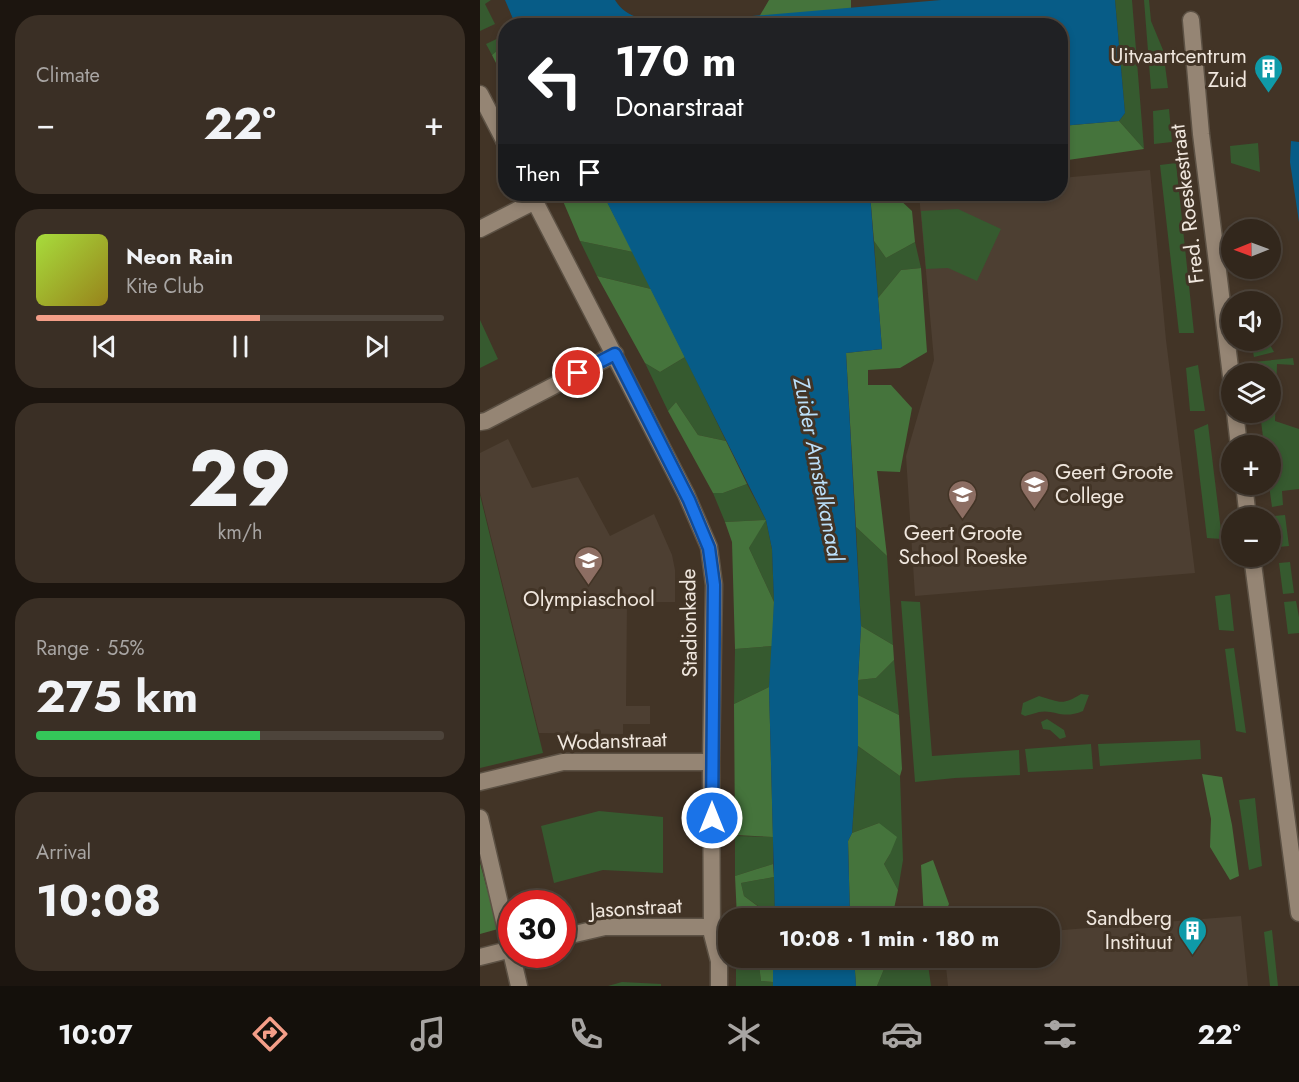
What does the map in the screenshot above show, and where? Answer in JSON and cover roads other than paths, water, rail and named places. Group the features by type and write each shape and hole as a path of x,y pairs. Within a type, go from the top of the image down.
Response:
{"street":[{"name":"Fred. Roeskestraat","path":"1191,20 1201,134 1229,363"},
{"path":"480,94 498,129"},
{"path":"480,229 526,201"},
{"name":"Stadionkade","path":"535,201 686,494 709,548 714,585 711,762 712,927 719,961 719,986"},
{"path":"480,422 486,421 615,354"},
{"path":"1253,567 1299,913"},
{"name":"Wodanstraat","path":"480,782 563,762 711,762"},
{"path":"480,818 498,894"},
{"name":"Jasonstraat","path":"576,934 605,927 712,927"},
{"path":"480,957 498,952"},
{"path":"515,968 519,986"}],"water":[{"path":"505,0 615,0 625,11 640,18 513,18"},
{"path":"941,0 1115,0 1125,113 1119,121 1068,125 1068,18 728,18"},
{"path":"1291,141 1299,142 1299,222 1290,162"},
{"name":"Zuider Amstelkanaal","path":"606,201 871,201 882,349 846,353 861,626 858,746 852,833 848,841 850,908 775,908 769,687 774,602 772,549 766,520"},
{"path":"773,968 855,968 856,986 773,986"}],"place":[{"name":"Uitvaartcentrum Zuid","path":"1268,94"},
{"name":"Geert Groote College","path":"1034,510"},
{"name":"Geert Groote School Roeske","path":"963,520"},
{"name":"Olympiaschool","path":"589,586"},
{"name":"Sandberg Instituut","path":"1193,956"}]}
